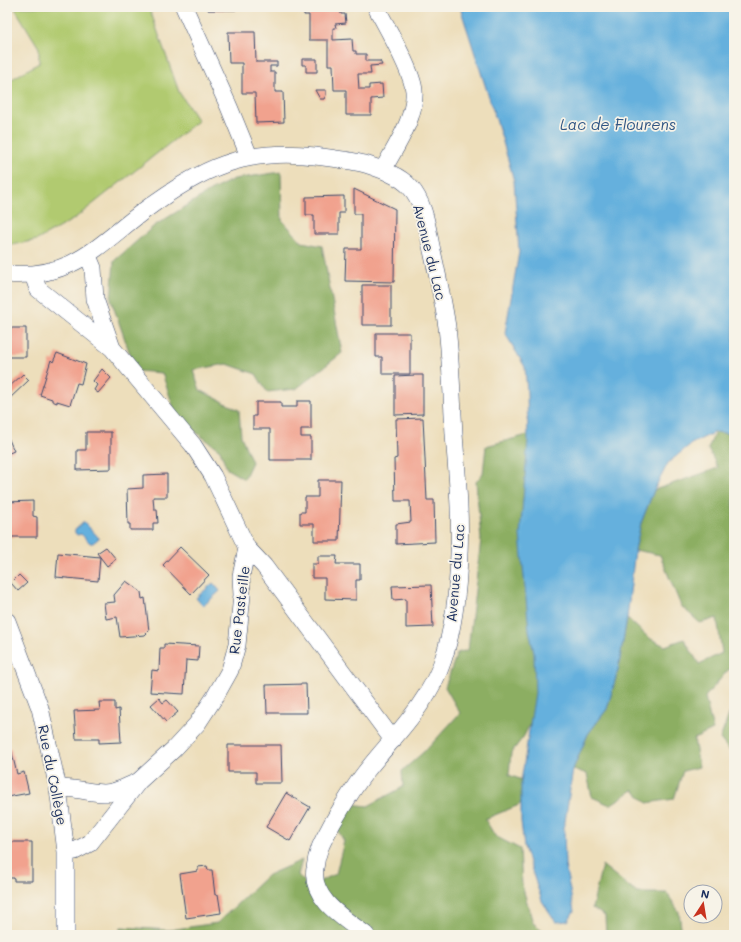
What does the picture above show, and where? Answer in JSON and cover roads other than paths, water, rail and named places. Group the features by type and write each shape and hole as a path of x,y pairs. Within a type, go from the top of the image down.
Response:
{"street":[{"path":"376,7 410,74 414,90 413,106 407,125 383,170"},
{"path":"185,8 249,156"},
{"name":"Avenue du Lac","path":"33,275 72,265 88,256 171,191 194,177 214,168 249,156 295,154 363,164 383,170 396,177 410,187 419,201 425,219 439,279 447,328 459,515 456,594 450,633 443,660 432,687 393,740 366,771 346,799 318,850 314,874 318,893 340,916 366,935"},
{"name":"Rue Pasteille","path":"88,256 93,268 95,298 112,348"},
{"path":"7,274 33,275"},
{"name":"Rue Pasteille","path":"33,275 38,290 112,348 193,445 213,476 247,548 264,566 393,740"},
{"name":"Rue Pasteille","path":"66,852 75,851 90,843 138,781 174,749 196,724 216,694 230,670 237,645 242,595 241,576 247,548"},
{"name":"Rue du Collège","path":"7,621 40,708 58,788 66,852 66,935"},
{"name":"Rue Pasteille","path":"58,788 69,787 104,793 119,791 138,781"}],"water":[{"name":"Lac de Flourens","path":"460,7 734,7 734,434 715,432 691,444 668,463 654,490 641,523 635,550 627,618 618,670 607,709 588,734 573,769 564,828 565,865 574,911 568,921 556,922 542,901 524,847 521,821 521,782 535,693 534,653 529,630 520,535 528,441 525,367 505,333 519,252 514,181 501,135"},
{"path":"84,522 99,538 93,543 90,543 81,534 77,535 75,533 75,530"},
{"path":"213,583 220,591 203,606 196,598"}]}
